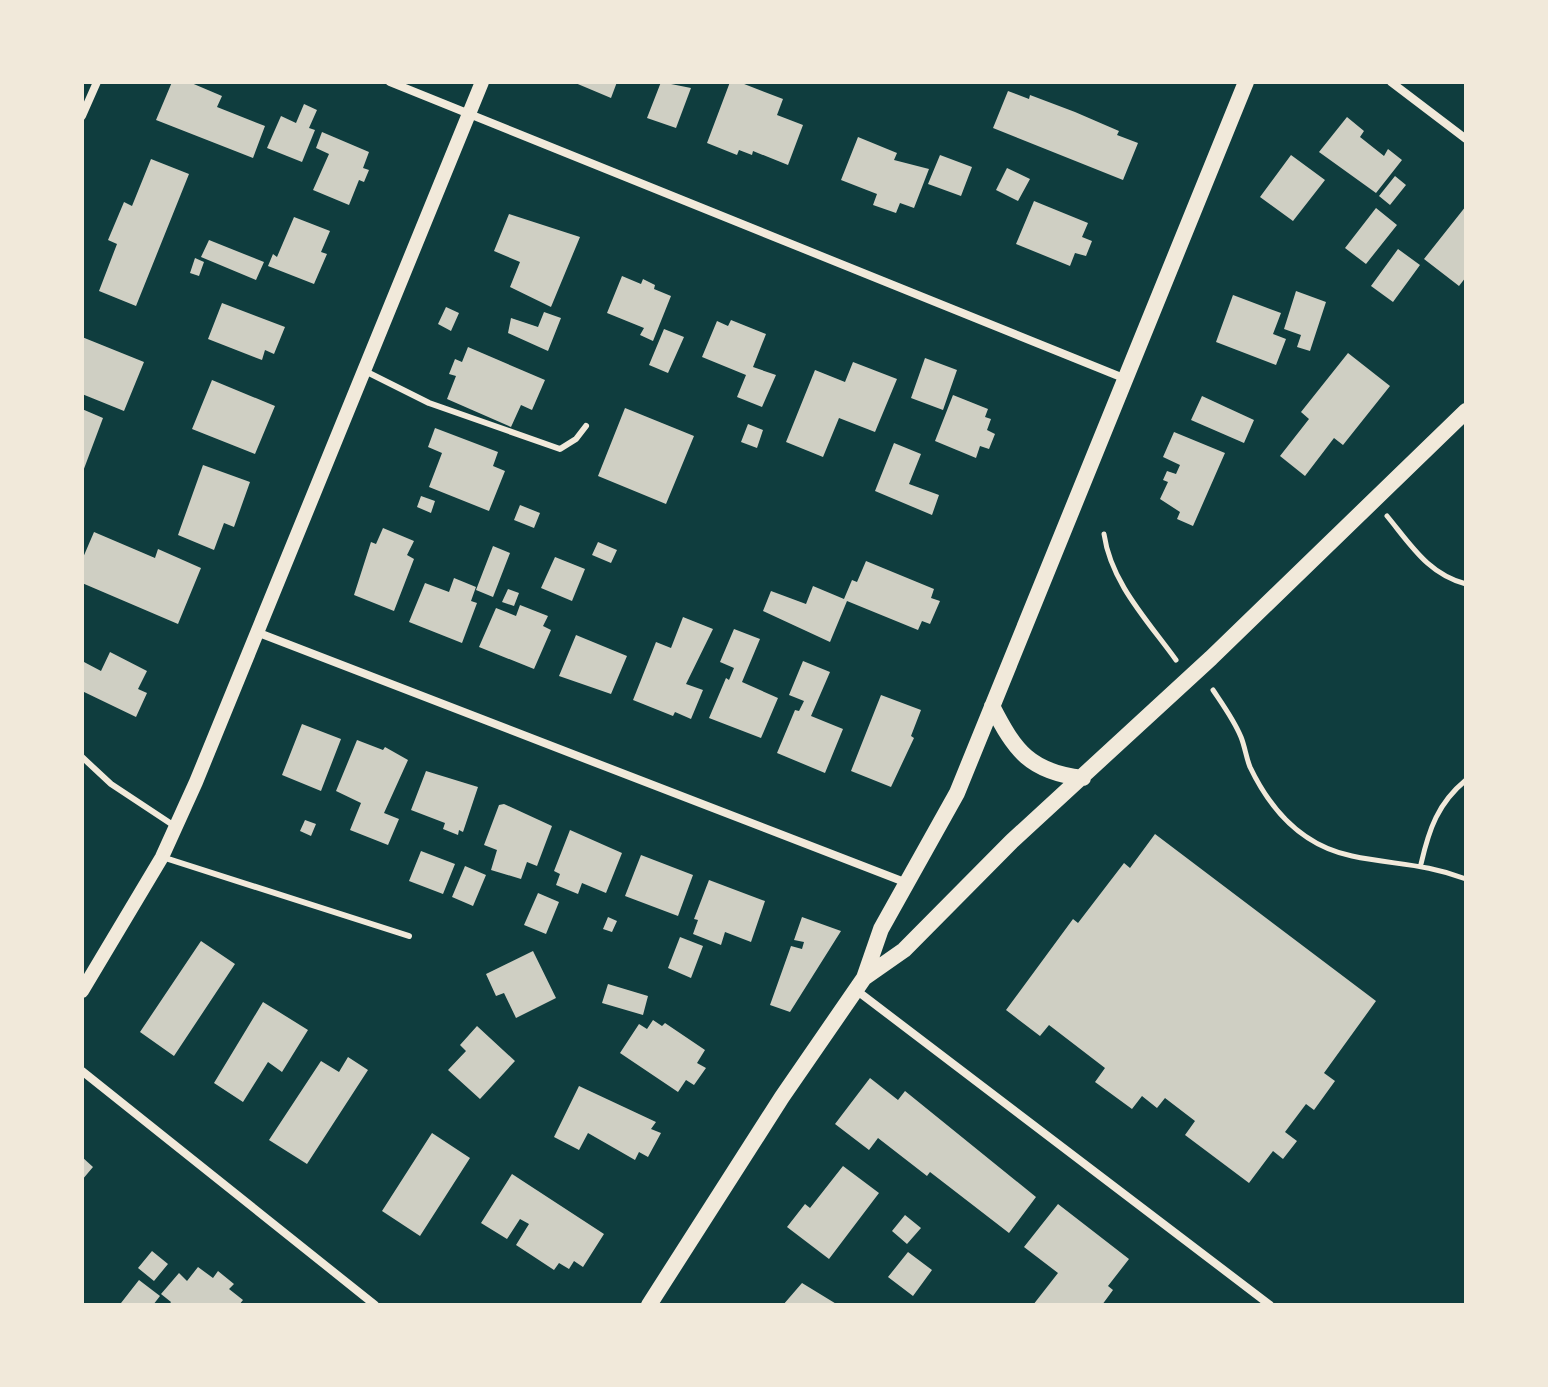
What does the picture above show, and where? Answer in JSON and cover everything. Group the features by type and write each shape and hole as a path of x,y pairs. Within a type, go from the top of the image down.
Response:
{"main road":[{"path":"649,1305 782,1097 860,984 881,929 951,805 1246,82"},
{"path":"860,984 904,950 1012,841 1199,669 1466,411"},
{"path":"992,706 1014,747 1029,760 1061,775 1083,778"}],"street":[{"path":"82,116 97,82"},
{"path":"390,82 1126,379"},
{"path":"82,991 162,857 176,827 259,633 482,82"},
{"path":"1391,82 1466,139"},
{"path":"259,633 908,883"},
{"path":"860,984 1270,1305"},
{"path":"82,1071 375,1305"}],"lane":[{"path":"365,371 429,403 560,449 576,439 586,426"},
{"path":"82,757 111,784 176,827"},
{"path":"162,857 409,936"}],"path":[{"path":"1374,500 1428,566 1443,577 1466,584"},
{"path":"1104,534 1107,558 1120,582 1177,661 1187,651"},
{"path":"1199,669 1232,719 1243,740 1249,763 1280,816 1323,847 1349,856 1421,864 1466,879"},
{"path":"1421,864 1428,832 1437,811 1466,780"}],"building":[{"path":"172,82 189,82 222,96 217,107 265,126 253,158 156,120"},
{"path":"573,82 617,82 611,98"},
{"path":"661,82 691,88 676,128 647,118"},
{"path":"730,82 739,82 783,99 777,115 803,125 788,165 753,151 752,155 739,150 737,155 707,143"},
{"path":"1008,91 1029,99 1030,95 1075,112 1138,143 1123,180 993,128"},
{"path":"304,104 317,110 309,128 315,130 302,162 267,148 281,116 296,123"},
{"path":"1347,117 1364,131 1360,137 1384,156 1388,149 1402,160 1376,193 1319,152"},
{"path":"322,132 369,152 363,168 369,170 364,182 359,180 349,205 313,190 329,154 316,148"},
{"path":"858,137 897,153 894,160 929,169 914,208 900,203 896,213 873,205 877,194 841,180"},
{"path":"940,155 972,167 961,196 928,184"},
{"path":"1291,155 1325,180 1293,221 1260,197"},
{"path":"151,159 189,174 136,306 99,291 117,244 108,240 124,202 132,206"},
{"path":"1007,168 1030,179 1018,201 996,190"},
{"path":"1395,176 1406,185 1390,205 1379,196"},
{"path":"1034,201 1088,223 1082,237 1092,241 1086,256 1075,253 1070,266 1016,244"},
{"path":"1466,206 1466,277 1459,286 1424,259"},
{"path":"1376,208 1397,225 1366,264 1345,248"},
{"path":"509,214 580,237 551,307 510,287 520,262 494,251"},
{"path":"294,217 330,231 321,252 327,254 314,284 268,266 273,254 277,257"},
{"path":"209,240 264,262 256,280 201,257"},
{"path":"1398,249 1420,265 1393,302 1371,286"},
{"path":"195,258 204,262 199,276 190,273"},
{"path":"622,276 641,284 643,279 655,285 654,289 671,296 653,341 640,335 644,328 607,313"},
{"path":"1296,291 1326,302 1310,351 1297,347 1301,335 1284,329"},
{"path":"1233,295 1281,313 1273,334 1286,339 1276,365 1216,342"},
{"path":"222,303 285,327 274,354 265,350 262,360 208,339"},
{"path":"446,307 459,313 451,331 438,324"},
{"path":"544,312 561,318 548,351 508,333 511,318 538,327"},
{"path":"731,320 766,334 753,367 776,375 762,407 737,397 746,375 702,357 717,321 728,326"},
{"path":"664,329 684,337 668,373 649,365"},
{"path":"82,337 144,362 124,411 82,394"},
{"path":"468,347 545,380 532,410 521,405 511,427 447,399 456,376 449,374 455,359 462,362"},
{"path":"1348,353 1390,386 1343,445 1334,438 1305,476 1280,456 1309,419 1301,412"},
{"path":"925,358 957,370 943,410 911,398"},
{"path":"853,362 897,379 875,432 839,418 823,457 786,442 815,370 845,382"},
{"path":"212,380 275,406 255,454 192,429"},
{"path":"953,395 988,409 985,417 991,419 987,430 995,434 989,449 980,446 976,458 935,441"},
{"path":"1202,396 1254,420 1244,443 1191,420"},
{"path":"625,408 694,436 666,504 598,476"},
{"path":"82,409 103,418 82,474"},
{"path":"748,424 763,430 757,448 741,442"},
{"path":"435,428 498,452 493,466 505,471 489,511 429,487 442,453 428,447"},
{"path":"1174,432 1225,453 1193,526 1177,519 1180,512 1160,499 1168,482 1163,480 1167,471 1176,474 1180,465 1163,457"},
{"path":"894,443 921,454 909,484 939,495 932,515 875,491"},
{"path":"203,465 250,482 234,527 224,523 214,550 178,535"},
{"path":"421,496 435,501 431,513 417,507"},
{"path":"520,505 540,513 534,528 514,520"},
{"path":"383,528 414,541 407,555 414,559 394,611 354,595 371,542 376,544"},
{"path":"94,532 155,558 158,549 201,568 178,624 82,583 82,560"},
{"path":"598,542 617,550 611,563 592,555"},
{"path":"493,546 510,553 493,597 476,590"},
{"path":"555,557 585,569 572,601 541,588"},
{"path":"866,561 934,589 931,598 940,601 930,624 922,621 918,630 847,601 830,642 763,611 771,591 806,604 813,586 844,599 852,580 857,582"},
{"path":"454,578 476,587 471,601 477,603 462,643 409,622 425,583 449,592"},
{"path":"508,589 519,593 514,606 502,602"},
{"path":"520,605 548,616 543,626 551,630 534,669 479,647 496,608 516,616"},
{"path":"683,617 713,629 686,684 703,690 691,719 675,712 673,716 633,700 656,642 671,648"},
{"path":"734,629 760,639 742,682 778,698 761,738 709,718 726,678 729,680 734,668 720,662"},
{"path":"576,635 627,656 611,694 559,676"},
{"path":"110,652 147,671 138,689 147,693 136,717 82,691 84,662 101,671"},
{"path":"803,661 830,672 811,716 843,729 825,773 777,753 795,710 799,711 804,701 789,695"},
{"path":"881,695 921,710 911,736 914,738 891,787 851,771"},
{"path":"302,724 341,739 321,791 282,775"},
{"path":"357,740 383,750 385,747 408,760 384,813 399,819 388,845 350,830 361,803 336,791"},
{"path":"426,771 478,787 463,832 459,830 458,835 443,829 445,823 411,810"},
{"path":"504,804 552,826 537,866 527,862 521,879 491,870 497,850 484,845 499,805"},
{"path":"305,820 316,824 311,836 300,831"},
{"path":"570,830 622,853 606,893 582,883 578,894 556,885 560,874 554,871"},
{"path":"1155,834 1376,1001 1324,1073 1335,1081 1314,1110 1306,1104 1285,1132 1297,1141 1283,1159 1273,1151 1249,1183 1185,1135 1195,1121 1165,1098 1157,1108 1142,1096 1132,1109 1095,1082 1105,1068 1049,1025 1040,1036 1006,1010 1073,919 1078,923 1124,863 1130,868"},
{"path":"421,851 455,864 443,894 409,881"},
{"path":"641,855 693,875 678,916 625,896"},
{"path":"465,866 486,875 473,906 452,897"},
{"path":"709,880 765,901 751,942 725,932 721,945 693,934 698,920 694,919"},
{"path":"538,893 559,902 546,934 524,925"},
{"path":"608,917 617,921 612,932 603,929"},
{"path":"802,917 841,931 790,1012 770,1005 791,946 802,949 804,942 794,940"},
{"path":"680,937 703,946 691,978 668,968"},
{"path":"201,941 235,964 174,1056 140,1032"},
{"path":"533,951 556,998 516,1018 504,993 496,996 486,974"},
{"path":"608,984 648,996 643,1015 602,1003"},
{"path":"263,1002 308,1030 282,1072 268,1062 243,1102 214,1083"},
{"path":"653,1020 662,1026 665,1023 705,1050 697,1063 706,1068 694,1085 686,1080 678,1092 620,1053 639,1024 647,1029"},
{"path":"477,1026 515,1061 480,1099 448,1070 466,1051 460,1045"},
{"path":"348,1057 368,1070 307,1164 269,1140 321,1061 339,1072"},
{"path":"870,1078 898,1100 905,1091 1036,1197 1009,1233 930,1172 927,1176 878,1138 869,1150 835,1124"},
{"path":"579,1086 656,1122 651,1129 661,1133 648,1157 639,1152 635,1160 588,1133 579,1150 554,1137"},
{"path":"432,1133 470,1158 420,1236 382,1211"},
{"path":"82,1157 93,1167 82,1180"},
{"path":"843,1166 879,1193 829,1259 787,1227 805,1204 810,1208"},
{"path":"512,1174 604,1234 583,1267 574,1261 569,1269 559,1263 554,1270 516,1245 529,1224 520,1219 507,1239 481,1223"},
{"path":"1058,1204 1129,1259 1108,1286 1113,1290 1102,1305 1033,1305 1058,1273 1024,1247"},
{"path":"905,1215 921,1228 907,1244 892,1231"},
{"path":"152,1251 168,1264 154,1281 138,1268"},
{"path":"908,1252 932,1270 913,1296 888,1277"},
{"path":"198,1267 213,1278 218,1271 234,1284 229,1289 243,1300 239,1305 169,1305 171,1302 161,1294 179,1273 187,1281"},
{"path":"139,1280 160,1296 153,1305 123,1305 121,1303"},
{"path":"802,1283 838,1305 783,1305"}]}
